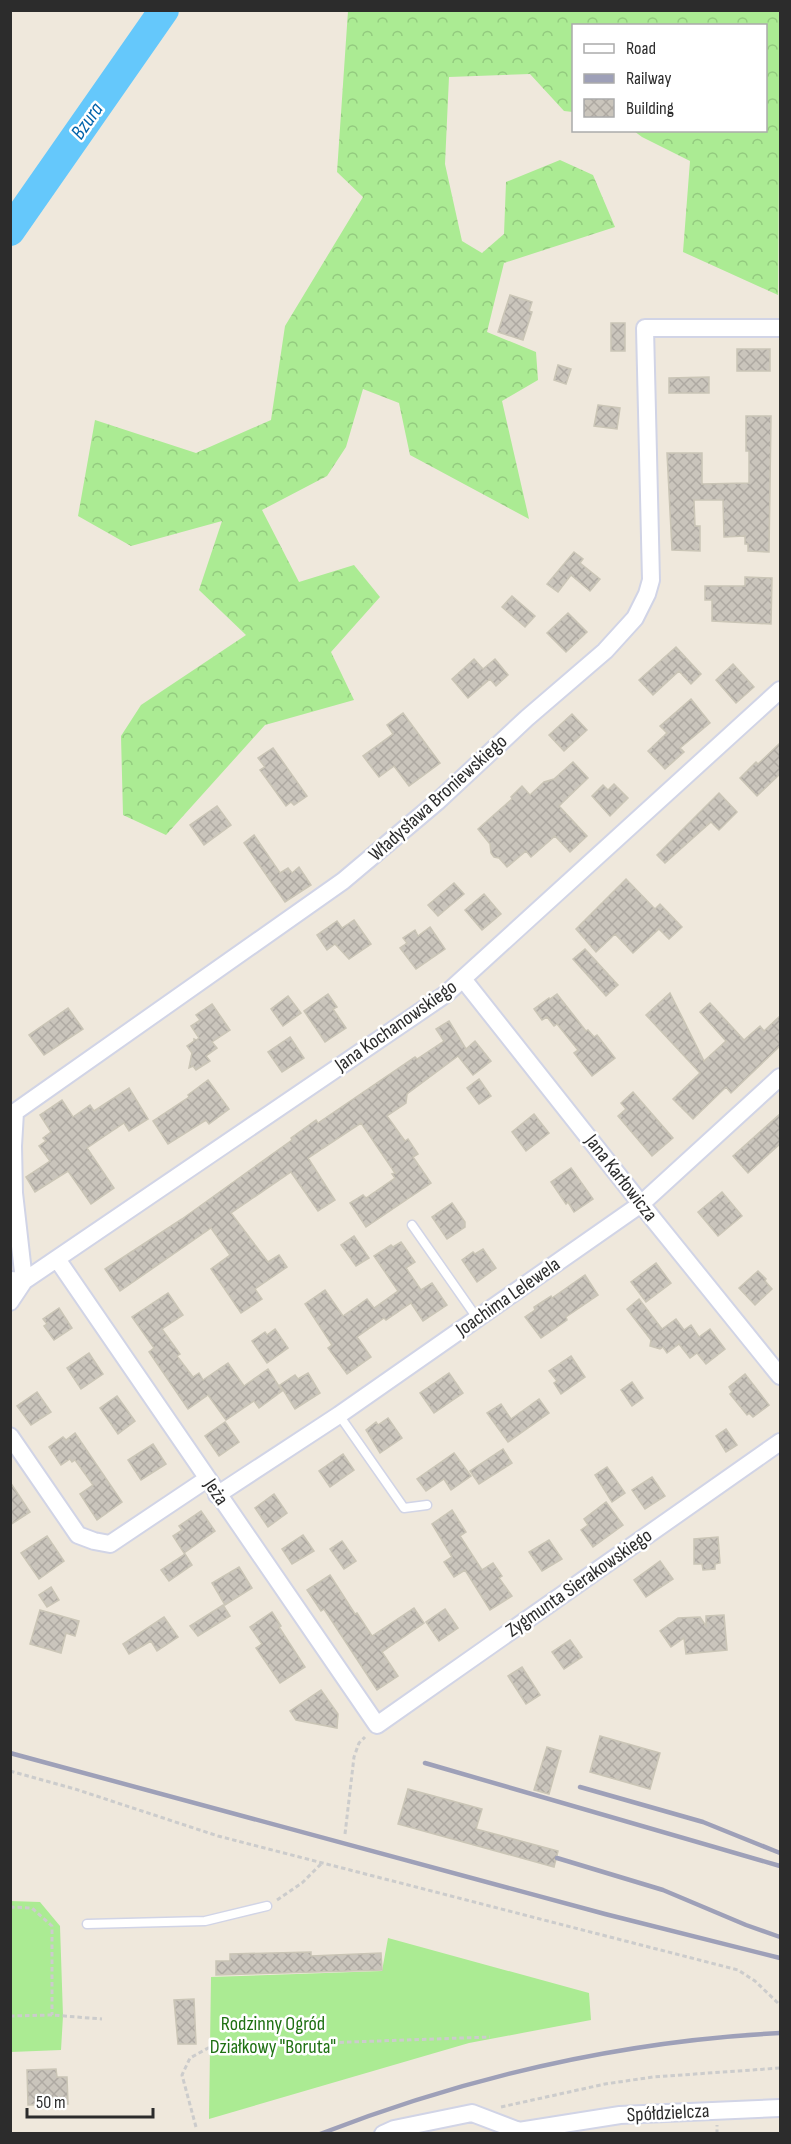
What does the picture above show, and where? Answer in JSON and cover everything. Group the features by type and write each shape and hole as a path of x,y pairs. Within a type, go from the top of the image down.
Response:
{"street":[{"name":"Władysława Broniewskiego","path":"17,1280 14,1193 15,1112 343,881 438,801 527,718 605,651 635,618 648,594 651,580 645,328 780,328"},
{"name":"Jana Kochanowskiego","path":"10,1302 17,1280 57,1258 436,1001 780,690"},
{"name":"Jana Karłowicza","path":"463,979 780,1376"},
{"name":"Joachima Lelewela","path":"218,1495 339,1415 641,1204 780,1077"},
{"name":"Jeża","path":"57,1258 377,1725"},
{"path":"10,1436 78,1535 94,1541 110,1544 207,1479"},
{"name":"Zygmunta Sierakowskiego","path":"377,1725 780,1442"},
{"name":"Spółdzielcza","path":"383,2133 472,2113 519,2131 621,2115 780,2108"}],"lane":[{"path":"412,1225 477,1318"},
{"path":"339,1415 404,1508 426,1505"},
{"path":"87,1924 205,1921 267,1906"}],"path":[{"path":"345,1834 354,1757 359,1743 377,1725"},
{"path":"10,1771 75,1789 218,1836 738,1970 755,1981 780,2005"},
{"path":"267,1906 302,1883 322,1863"},
{"path":"10,1907 32,1908 52,1926 52,2015"},
{"path":"10,2016 52,2015 102,2019"},
{"path":"196,2127 182,2075 190,2058 210,2047 490,2037"},
{"path":"467,2114 605,2084 654,2077 780,2068"}],"green space":[{"path":"348,11 780,11 778,295 683,252 690,161 635,132 767,132 767,24 572,24 572,112 564,111 530,74 449,77 445,164 462,241 482,253 504,234 506,182 560,160 593,175 615,227 504,263 487,332 536,352 538,380 502,401 529,519 410,455 399,403 363,389 346,447 327,476 262,510 299,582 354,565 380,597 331,652 354,700 265,725 166,835 123,815 121,736 141,705 246,635 199,590 222,521 131,546 78,516 95,420 196,453 271,420 285,326 363,197 337,172"},
{"path":"10,1901 40,1902 60,1926 63,2016 61,2050 11,2052"},
{"name":"Rodzinny Ogród Działkowy \"Boruta\"","path":"388,1938 589,1993 591,2020 469,2043 209,2119 211,1977 382,1971"}],"building":[{"path":"510,295 532,302 529,311 532,312 523,340 498,332"},
{"path":"611,323 625,323 625,351 611,351"},
{"path":"737,349 770,349 770,371 737,371"},
{"path":"558,365 571,369 566,384 554,380"},
{"path":"709,377 709,393 669,393 669,378"},
{"path":"598,405 620,408 617,429 594,426"},
{"path":"746,416 771,416 769,552 748,551 745,536 724,537 723,500 694,500 695,526 700,526 700,551 672,550 667,453 702,453 702,484 749,483"},
{"path":"574,552 583,559 580,563 600,579 590,591 571,575 558,592 547,584"},
{"path":"745,577 772,578 771,624 712,621 712,600 705,600 705,586 745,586"},
{"path":"512,596 535,616 525,627 502,607"},
{"path":"568,613 587,632 566,652 547,633"},
{"path":"676,647 701,674 691,684 679,671 653,695 639,680"},
{"path":"474,659 483,669 495,659 508,675 496,686 490,679 468,698 452,679"},
{"path":"733,664 754,687 736,703 716,680"},
{"path":"691,699 710,723 680,748 684,752 665,769 648,751 667,733 660,726"},
{"path":"403,713 440,763 409,786 394,766 379,777 363,756 393,734 387,725"},
{"path":"572,714 587,730 564,751 549,735"},
{"path":"780,743 780,774 757,796 740,778"},
{"path":"273,748 307,796 294,805 291,802 286,806 260,770 265,767 258,758"},
{"path":"573,762 588,778 559,806 587,836 570,852 555,836 531,857 526,851 507,867 499,858 494,857 490,844 478,829 512,799 511,797 522,786 530,795 544,782 554,779"},
{"path":"614,784 628,798 610,816 592,796 603,785 608,790"},
{"path":"719,793 737,812 719,830 711,822 665,863 657,855"},
{"path":"217,806 231,825 204,845 190,825"},
{"path":"254,835 280,873 288,868 292,873 299,867 311,885 285,902 244,843"},
{"path":"626,879 655,909 660,904 682,927 669,939 659,929 633,953 615,934 596,952 576,929"},
{"path":"454,883 464,894 438,916 428,905"},
{"path":"484,894 501,914 482,930 465,910"},
{"path":"354,920 371,944 349,959 335,944 327,950 317,935 337,921 342,928"},
{"path":"430,927 445,949 416,969 400,948 407,943 403,938 415,930 418,936"},
{"path":"585,949 618,985 606,996 573,959"},
{"path":"670,993 704,1061 726,1041 700,1012 710,1003 744,1040 760,1026 764,1031 780,1016 780,1046 731,1093 726,1087 693,1119 673,1099 700,1073 646,1015"},
{"path":"328,994 337,1007 333,1009 346,1028 325,1042 304,1011"},
{"path":"557,994 586,1031 588,1030 594,1037 597,1035 615,1058 592,1076 574,1053 578,1050 557,1024 554,1026 547,1017 542,1020 534,1009"},
{"path":"288,996 301,1013 283,1026 271,1009"},
{"path":"212,1004 230,1030 212,1042 217,1048 206,1056 210,1061 196,1070 193,1066 189,1068 192,1053 187,1046 194,1039 199,1038 191,1026 200,1020 196,1015"},
{"path":"68,1008 83,1029 44,1055 29,1035"},
{"path":"449,1021 466,1049 475,1041 491,1061 473,1075 458,1056 407,1094 406,1103 387,1116 405,1141 408,1139 418,1154 413,1157 431,1183 366,1227 350,1203 363,1195 366,1198 395,1178 392,1174 395,1173 361,1123 308,1158 335,1200 318,1211 291,1172 231,1213 268,1262 279,1255 287,1267 255,1289 262,1299 241,1313 211,1269 230,1255 211,1228 120,1291 105,1269 182,1219 292,1140 291,1138 316,1120 318,1123 415,1057 417,1059 444,1041 436,1029"},
{"path":"290,1037 304,1058 282,1072 268,1052"},
{"path":"479,1079 491,1096 479,1104 467,1088"},
{"path":"208,1080 229,1109 209,1124 206,1120 168,1144 153,1121 189,1097 188,1095"},
{"path":"129,1088 148,1119 129,1131 124,1123 87,1148 114,1188 91,1204 68,1171 35,1192 26,1177 50,1161 39,1146 46,1141 43,1138 51,1132 40,1115 62,1100 73,1117 90,1105 94,1111"},
{"path":"633,1092 673,1138 652,1156 618,1116 626,1109 621,1103"},
{"path":"534,1114 549,1133 526,1151 512,1132"},
{"path":"780,1114 780,1144 748,1173 733,1156"},
{"path":"571,1168 593,1199 574,1212 551,1182"},
{"path":"722,1192 742,1216 718,1236 698,1212"},
{"path":"452,1203 465,1222 465,1227 447,1239 432,1217"},
{"path":"354,1236 369,1258 356,1266 341,1245"},
{"path":"401,1242 415,1262 406,1268 421,1290 432,1283 447,1305 423,1321 411,1303 386,1320 384,1318 357,1337 371,1357 347,1374 328,1348 332,1345 305,1304 325,1290 343,1316 367,1299 374,1308 398,1291 374,1256 391,1245 393,1247"},
{"path":"483,1249 496,1268 477,1282 462,1260 473,1252 475,1254"},
{"path":"656,1263 671,1283 646,1302 631,1282"},
{"path":"758,1271 772,1289 755,1305 739,1288"},
{"path":"585,1275 598,1295 541,1338 525,1317 535,1310 534,1307 551,1296 552,1298"},
{"path":"168,1293 183,1315 162,1329 180,1354 177,1356 193,1377 199,1373 203,1380 228,1363 244,1386 268,1369 282,1391 259,1408 254,1401 226,1420 208,1395 188,1409 149,1352 154,1348 132,1317"},
{"path":"639,1299 662,1329 676,1319 684,1330 691,1325 699,1337 710,1329 725,1349 706,1364 697,1353 690,1358 679,1344 667,1353 663,1347 660,1349 650,1346 651,1340 627,1309"},
{"path":"59,1308 72,1328 54,1340 44,1326 47,1324 43,1319"},
{"path":"275,1329 288,1348 267,1363 252,1341 265,1332 267,1335"},
{"path":"89,1353 103,1374 81,1389 67,1368"},
{"path":"571,1356 585,1377 561,1394 554,1383 557,1381 549,1371"},
{"path":"308,1373 320,1393 295,1409 280,1385 295,1375 298,1379"},
{"path":"449,1373 463,1393 434,1413 420,1393"},
{"path":"745,1374 769,1405 753,1417 749,1413 747,1415 730,1394 732,1392 729,1387"},
{"path":"632,1382 643,1398 632,1406 621,1390"},
{"path":"37,1392 51,1412 31,1425 17,1406"},
{"path":"117,1396 135,1421 118,1434 100,1408"},
{"path":"539,1399 549,1413 508,1442 487,1413 501,1404 511,1419"},
{"path":"388,1418 402,1438 380,1453 366,1430 376,1422 378,1425"},
{"path":"225,1422 239,1442 219,1456 205,1436"},
{"path":"726,1429 737,1445 726,1452 716,1436"},
{"path":"75,1433 122,1502 97,1520 80,1494 93,1485 75,1460 72,1462 70,1459 61,1465 49,1447 63,1437 66,1440"},
{"path":"153,1444 166,1464 141,1480 128,1460"},
{"path":"503,1449 512,1463 479,1484 470,1471"},
{"path":"454,1453 471,1476 451,1490 444,1479 426,1491 417,1479"},
{"path":"343,1454 354,1470 330,1487 319,1471"},
{"path":"607,1467 625,1493 612,1502 595,1475"},
{"path":"652,1477 665,1496 645,1509 632,1490"},
{"path":"10,1482 30,1512 10,1525"},
{"path":"274,1494 287,1513 268,1527 255,1508"},
{"path":"606,1502 623,1525 593,1547 581,1530 588,1525 584,1519"},
{"path":"452,1510 466,1532 460,1536 482,1570 493,1563 502,1576 499,1578 512,1596 490,1610 465,1570 454,1577 444,1562 452,1557 432,1524"},
{"path":"201,1511 215,1531 184,1553 173,1536 182,1530 179,1526"},
{"path":"303,1535 314,1551 292,1564 282,1549"},
{"path":"47,1536 64,1561 39,1579 21,1553"},
{"path":"718,1537 720,1563 715,1564 715,1569 703,1570 702,1564 694,1564 694,1539"},
{"path":"549,1540 562,1559 542,1571 529,1552"},
{"path":"342,1541 356,1561 344,1569 330,1549"},
{"path":"185,1554 192,1565 169,1581 161,1570"},
{"path":"660,1561 673,1579 646,1597 634,1580"},
{"path":"239,1567 252,1588 225,1605 212,1583"},
{"path":"330,1575 372,1636 414,1608 424,1623 382,1652 398,1676 377,1690 324,1609 321,1611 307,1590"},
{"path":"51,1587 59,1600 47,1607 39,1595"},
{"path":"223,1605 230,1616 198,1636 190,1626"},
{"path":"445,1609 458,1628 439,1641 426,1622"},
{"path":"40,1610 79,1621 75,1636 66,1633 61,1653 30,1644"},
{"path":"272,1612 305,1667 280,1683 256,1648 262,1644 250,1627"},
{"path":"724,1615 727,1650 686,1654 684,1638 671,1647 660,1631 678,1618 700,1617 706,1626 706,1616"},
{"path":"164,1617 178,1637 157,1651 151,1641 129,1654 123,1644"},
{"path":"570,1640 582,1657 564,1669 552,1652"},
{"path":"522,1667 540,1695 526,1704 508,1676"},
{"path":"321,1690 338,1714 337,1728 296,1720 290,1711"},
{"path":"600,1736 660,1753 650,1789 590,1772"},
{"path":"547,1747 561,1751 549,1794 534,1790"},
{"path":"408,1789 482,1809 476,1829 558,1851 554,1867 398,1824"},
{"path":"311,1952 311,1956 381,1953 382,1970 216,1975 216,1961 230,1961 230,1954"},
{"path":"194,1999 196,2044 178,2044 174,2000"},
{"path":"56,2069 57,2077 67,2077 68,2104 28,2105 27,2070"}],"waterway":[{"name":"Bzura","path":"10,231 164,10"}],"railway":[{"path":"10,1753 605,1914 780,1958"},
{"path":"425,1763 780,1866"},
{"path":"580,1787 703,1822 780,1853"},
{"path":"557,1858 663,1890 780,1937"},
{"path":"320,2134 432,2095 547,2065 663,2044 780,2033"}]}
